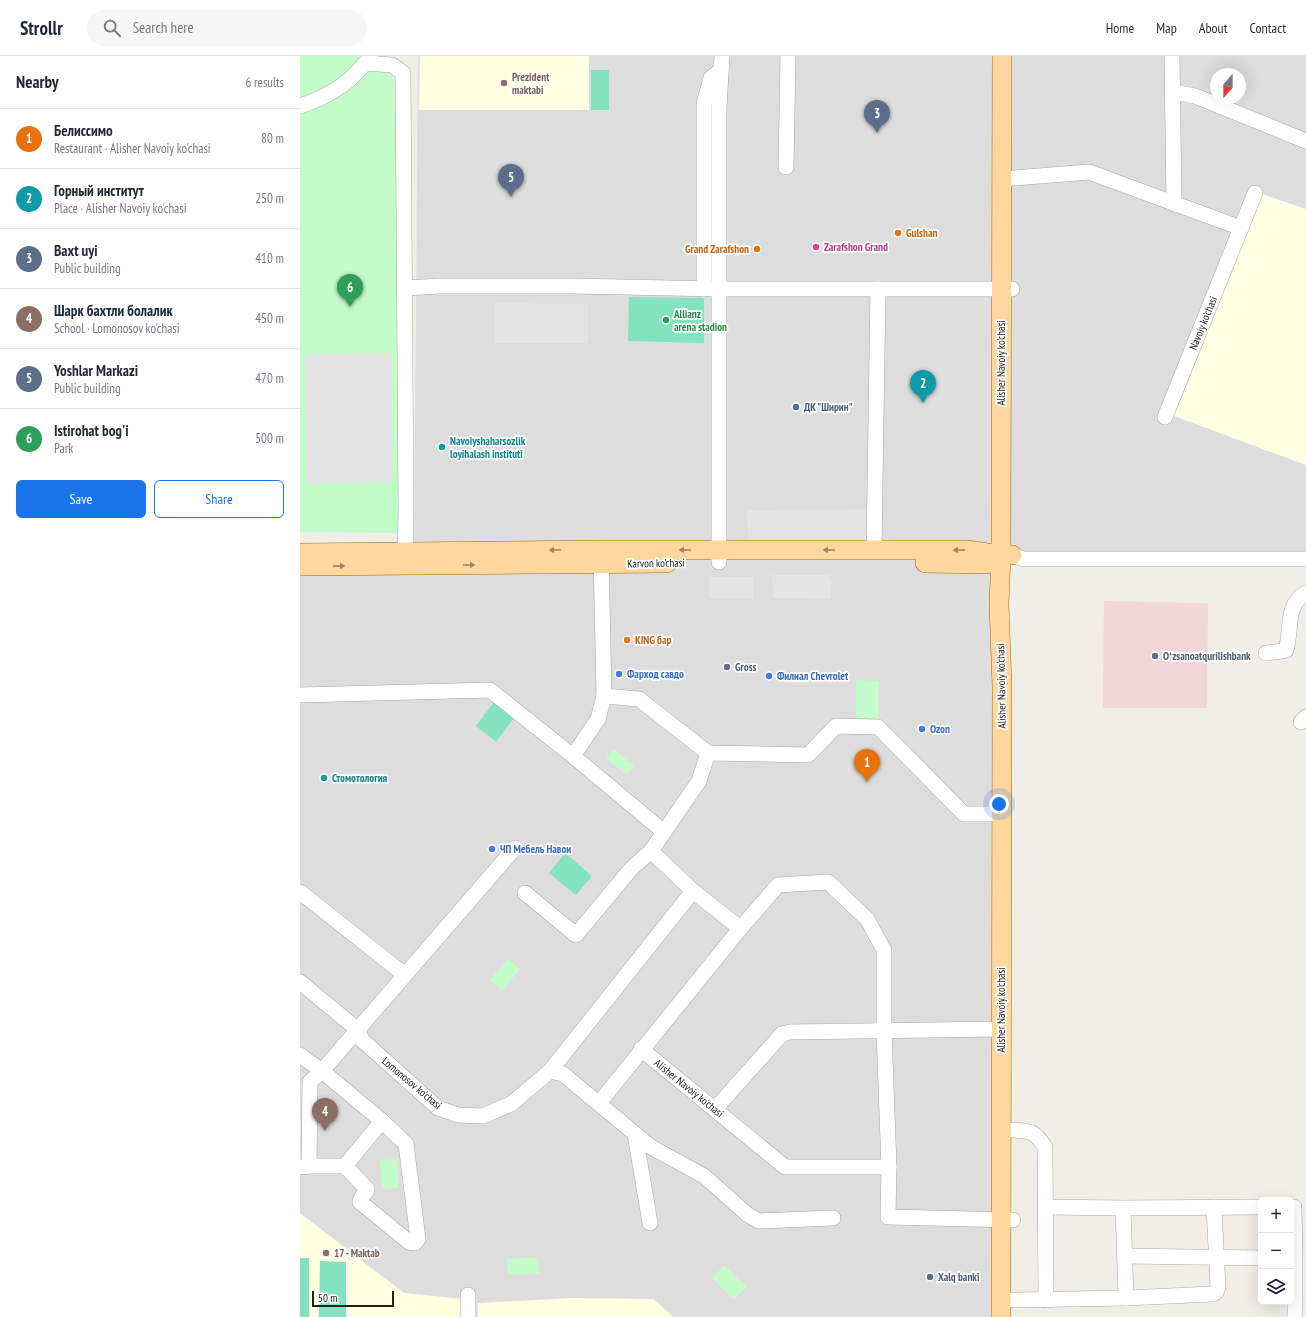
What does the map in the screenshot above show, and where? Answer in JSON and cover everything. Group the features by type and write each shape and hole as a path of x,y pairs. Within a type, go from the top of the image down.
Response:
{"main road":[{"name":"Alisher Navoiy ko'chasi","path":"1002,56 1007,179"},
{"name":"Alisher Navoiy ko'chasi","path":"1001,1317 1000,1249 1007,1220 1013,1130 1007,290 1007,179 1012,56"},
{"path":"719,556 874,550 966,550 1010,559"},
{"path":"300,553 405,558"},
{"name":"Karvon ko'chasi","path":"300,566 405,558 719,556 988,563 1010,559"},
{"name":"Alisher Navoiy ko'chasi","path":"1010,559 999,604 1002,686 1001,1029 1007,1220 1013,1308"}],"street":[{"path":"786,167 788,56"},
{"path":"1172,56 1174,204"},
{"path":"300,106 317,100 336,90 353,76 368,60 392,65 403,73 405,558"},
{"path":"719,556 711,289 722,63"},
{"path":"1173,92 1195,96 1306,141"},
{"path":"1007,179 1089,172 1241,228"},
{"name":"Navoiy ko'chasi","path":"1165,417 1255,193"},
{"path":"405,288 433,286 492,286 711,289 1007,290"},
{"path":"874,550 878,289"},
{"path":"573,756 598,719 604,696 601,557"},
{"path":"1010,559 1306,558"},
{"path":"1266,653 1286,650 1291,612 1298,598 1306,593"},
{"path":"300,695 490,690 573,756 664,832"},
{"path":"604,696 640,699 708,753 808,755 836,726 878,727 964,814 1002,814"},
{"path":"524,893 576,935 632,869 651,851 699,781 708,753"},
{"path":"300,1055 322,1071 382,1121 406,1144 418,1239 415,1243 409,1242 360,1202 360,1199 367,1191 367,1188 345,1166 304,1166 310,1082 322,1071 358,1030 515,848"},
{"path":"651,851 693,891 740,928"},
{"path":"598,1103 740,928 778,886 828,882 867,919 884,950 884,1031 890,1167 888,1217 1007,1220"},
{"name":"Lomonosov ko'chasi","path":"300,982 358,1030 362,1040 438,1108 458,1115 483,1116 511,1104 556,1072 693,891"},
{"path":"300,892 405,975"},
{"path":"715,1110 782,1034 790,1032 1001,1029"},
{"name":"Alisher Navoiy ko'chasi","path":"642,1049 785,1167 890,1167"},
{"path":"556,1072 598,1103 651,1147 704,1176 748,1215 759,1221 833,1218"},
{"path":"345,1166 382,1121"},
{"path":"1013,1130 1030,1131 1040,1139 1046,1147 1046,1300"},
{"path":"635,1134 650,1223"},
{"path":"1295,1317 1297,1206"},
{"path":"1046,1207 1258,1207"},
{"path":"1013,1308 1046,1300 1213,1294 1216,1292 1218,1287 1214,1207"},
{"path":"1123,1208 1126,1298"},
{"path":"1125,1256 1258,1258"},
{"path":"468,1295 468,1317"}],"shaded area":[{"path":"418,56 1306,56 1306,552 1004,555 1002,1317 300,1317 300,557 414,556"},
{"name":"Prezident maktabi","path":"420,56 589,56 589,110 419,110"},
{"path":"1262,194 1306,209 1306,465 1174,416"},
{"path":"495,303 588,304 588,343 495,343"},
{"path":"391,353 393,482 306,483 305,354"},
{"path":"868,509 868,541 748,542 747,510"},
{"path":"772,575 828,575 832,581 830,599 773,598"},
{"path":"709,577 753,577 753,598 709,598"},
{"name":"Oʻzsanoatqurilishbank","path":"1104,601 1208,603 1207,708 1103,708"},
{"name":"17 - Maktab","path":"300,1213 404,1293 464,1299 464,1317 300,1317"},
{"path":"571,1298 654,1299 673,1317 478,1317 478,1303"}],"green space":[{"path":"300,56 371,56 370,72 383,71 392,75 399,81 402,533 300,532"},
{"path":"591,70 609,70 609,110 591,110"},
{"name":"Allianz arena stadion","path":"629,297 704,298 704,343 628,341"},
{"path":"856,680 879,681 879,718 856,718"},
{"path":"494,702 514,718 496,742 476,726"},
{"path":"614,749 634,766 626,775 606,758"},
{"path":"565,853 592,876 576,895 549,873"},
{"path":"508,959 520,969 502,991 490,980"},
{"path":"397,1159 399,1188 382,1189 380,1160"},
{"path":"538,1257 539,1274 508,1275 507,1259"},
{"path":"300,1258 309,1258 309,1317 300,1317"},
{"path":"320,1261 346,1262 346,1317 319,1317"},
{"path":"724,1265 747,1286 734,1300 712,1278"}],"place":[{"name":"Prezident maktabi","path":"504,83"},
{"name":"Baxt uyi","path":"877,133"},
{"name":"Yoshlar Markazi","path":"511,197"},
{"name":"Gulshan","path":"898,233"},
{"name":"Zarafshon Grand","path":"816,247"},
{"name":"Grand Zarafshon","path":"757,249"},
{"name":"Istirohat bog'i","path":"350,307"},
{"name":"Allianz arena stadion","path":"666,320"},
{"name":"Горный институт","path":"923,403"},
{"name":"ДК \"Ширин\"","path":"796,407"},
{"name":"Navoiyshaharsozlik loyihalash instituti","path":"442,447"},
{"name":"KING бар","path":"627,640"},
{"name":"Oʻzsanoatqurilishbank","path":"1155,656"},
{"name":"Gross","path":"727,667"},
{"name":"Фарход савдо","path":"619,674"},
{"name":"Филиал Chevrolet","path":"769,676"},
{"name":"Ozon","path":"922,729"},
{"name":"Стомотология","path":"324,778"},
{"name":"Белиссимо","path":"867,782"},
{"name":"ЧП Мебель Навои","path":"492,849"},
{"name":"Шарк бахтли болалик","path":"325,1131"},
{"name":"17 - Maktab","path":"326,1253"},
{"name":"Xalq banki","path":"930,1277"}]}
